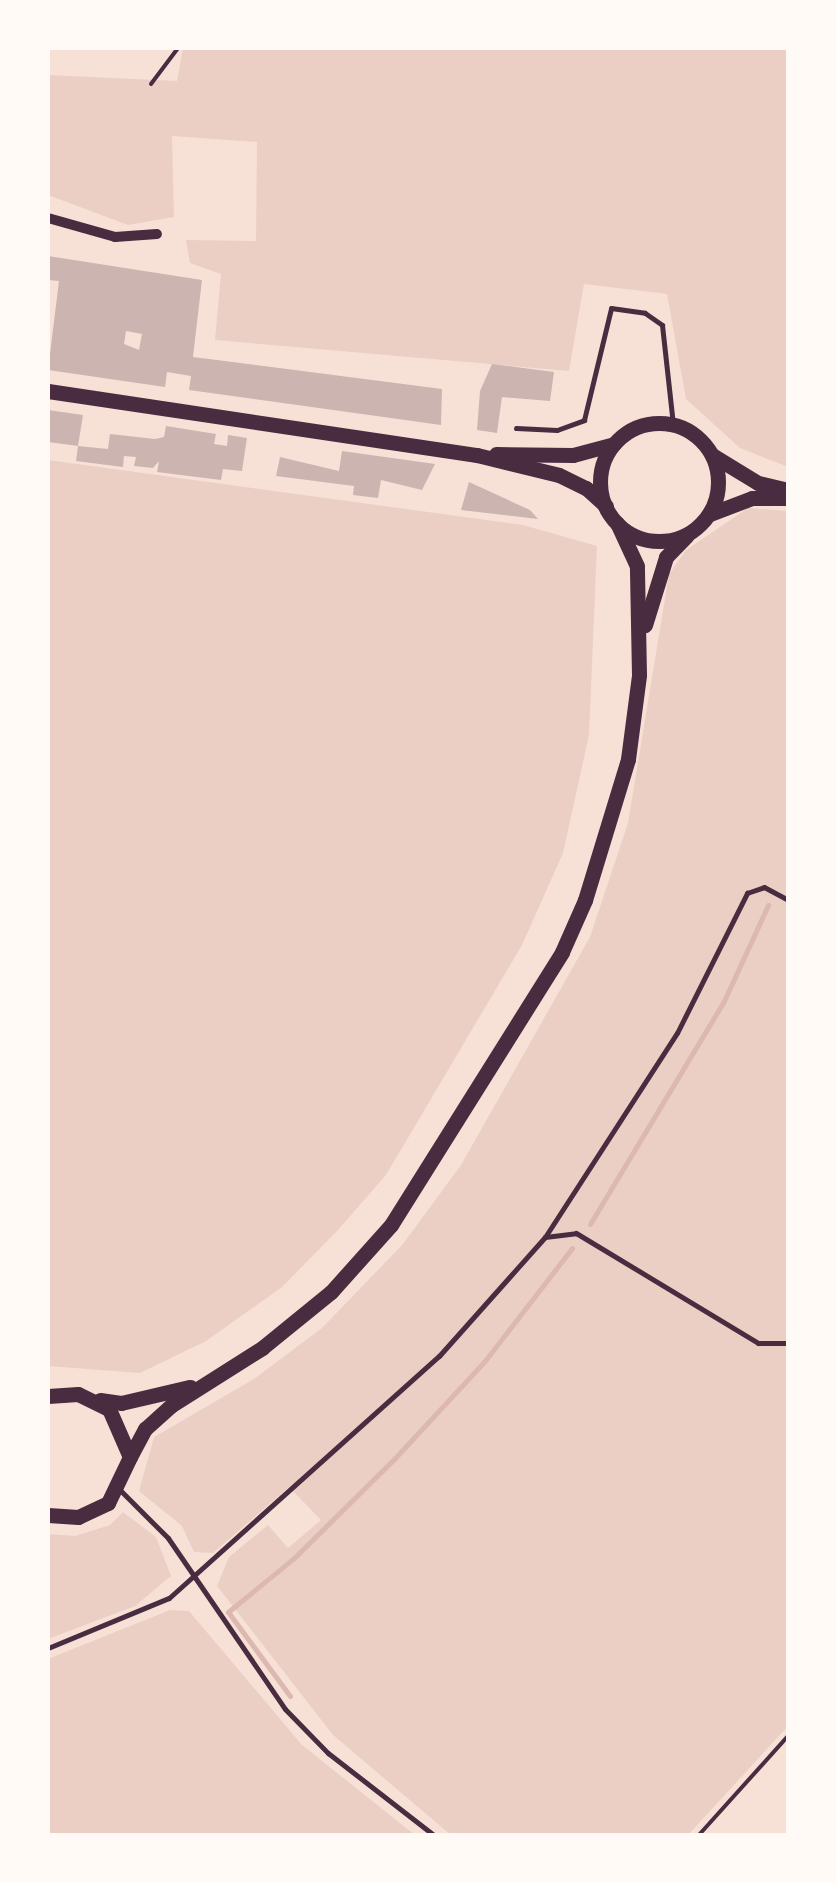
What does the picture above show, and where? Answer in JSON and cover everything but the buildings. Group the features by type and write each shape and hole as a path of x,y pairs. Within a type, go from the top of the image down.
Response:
{"main road":[{"path":"48,391 477,455 559,476 586,488 606,506 617,524 637,566 642,639"},
{"path":"477,455 572,455 614,444 641,426 673,424 712,455 758,483 788,494"},
{"path":"606,506 601,474 614,444"},
{"path":"710,514 718,488 712,455"},
{"path":"48,1516 94,1512 119,1490 130,1456 145,1430 198,1384 262,1348 331,1292 392,1226 480,1090 585,900 628,759 642,639 666,556 710,514 752,498 788,494"},
{"path":"617,524 650,540 690,533"},
{"path":"52,1393 121,1404 198,1384"},
{"path":"95,1399 120,1423 130,1456"}],"street":[{"path":"48,218 116,236 157,234"}],"lane":[{"path":"516,428 557,430 584,420 611,308 645,313 662,325 673,424"},
{"path":"48,1648 170,1598 439,1356 545,1238 677,1032 746,893 764,886 788,900"},
{"path":"545,1238 576,1233 758,1342 788,1343"},
{"path":"119,1490 168,1538 285,1709 328,1753 435,1836"}],"path":[{"path":"151,84 178,48"},
{"path":"698,1836 788,1736"}],"shaded area":[{"path":"183,48 788,48 788,467 740,448 686,399 667,294 584,284 569,371 215,340 221,274 190,263 186,240 256,241 257,142 172,136 174,217 128,225 48,195 48,75 177,81"},
{"path":"48,460 523,525 597,546 589,735 563,853 522,945 386,1175 338,1230 282,1287 206,1341 140,1373 48,1366"},
{"path":"748,508 788,511 788,1726 688,1835 451,1835 333,1735 217,1586 229,1557 268,1525 288,1548 321,1520 289,1487 213,1553 194,1552 182,1526 139,1491 154,1437 254,1379 322,1328 403,1244 461,1165 590,937 628,823 669,574 686,550"},
{"path":"123,1512 156,1537 171,1576 135,1606 48,1639 48,1534 75,1536 110,1525"},
{"path":"170,1610 189,1611 302,1745 415,1835 48,1835 48,1659"}],"waterway":[{"path":"590,1224 723,1003 768,905"},
{"path":"290,1696 228,1612 294,1558 395,1458 484,1362 572,1248"}]}
